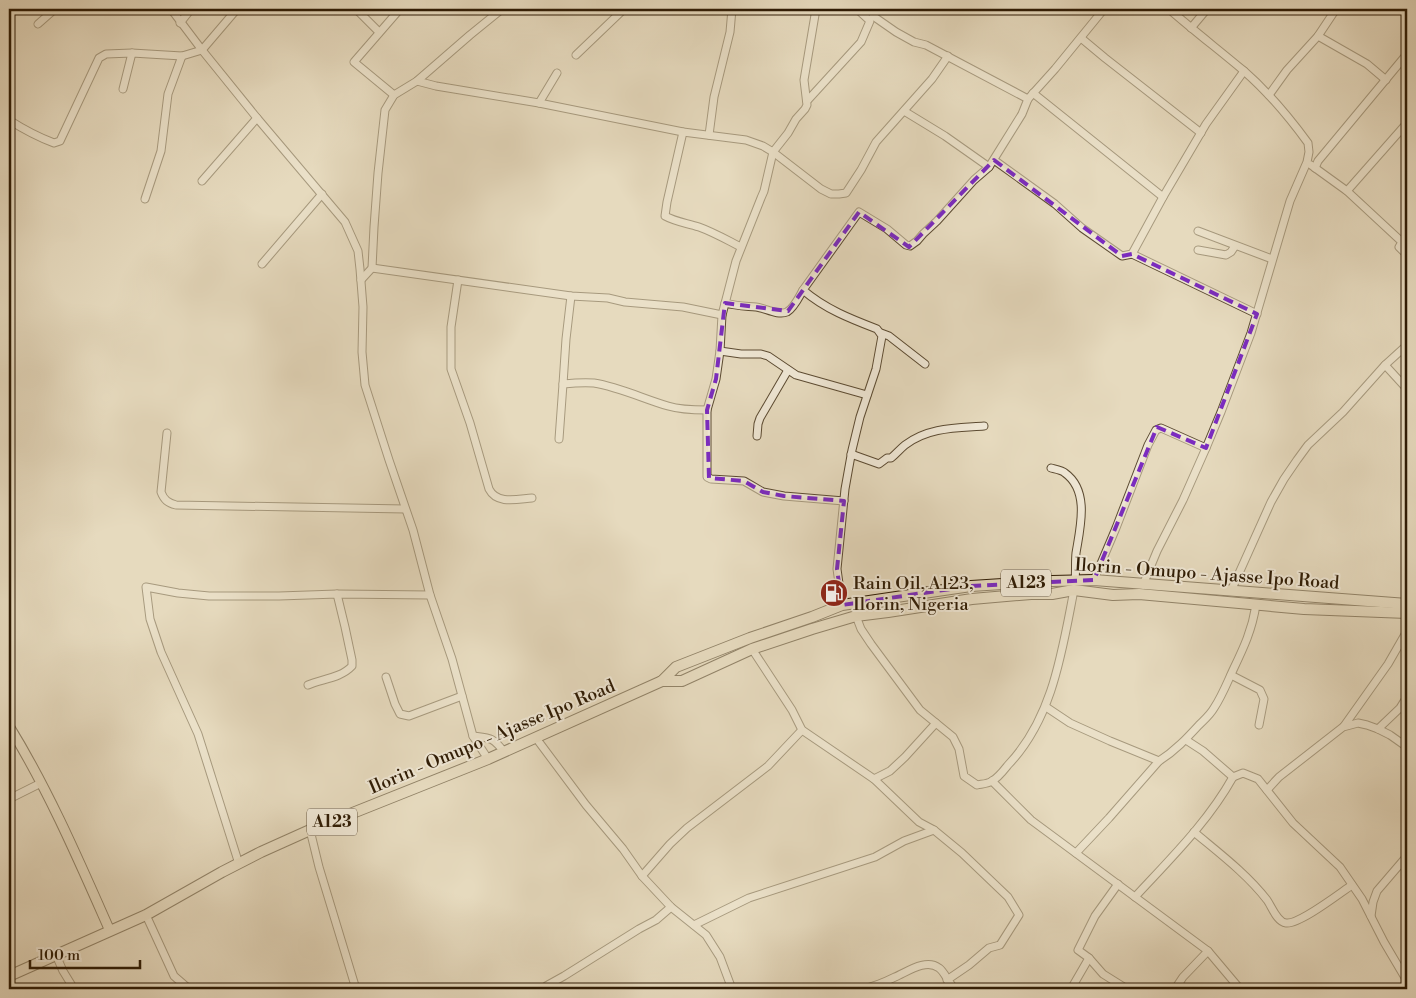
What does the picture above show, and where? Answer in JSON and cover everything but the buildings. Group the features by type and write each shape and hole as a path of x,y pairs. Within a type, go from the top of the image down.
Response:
{"highway":[{"name":"Ilorin - Omupo - Ajasse Ipo Road","path":"662,680 682,682 752,649 856,616 972,599 1052,594 1094,580 1407,604"},
{"name":"Ilorin - Omupo - Ajasse Ipo Road","path":"9,976 146,915 239,864 310,830 536,738 662,680 676,667 842,605 971,586 1075,586 1114,595 1139,594 1304,609 1407,613"}],"main road":[{"path":"9,726 34,767 110,931"}],"street":[{"path":"38,24 55,9"},
{"path":"171,9 257,118 345,222 354,239 358,251 361,280 363,308 362,352 365,385 388,460 413,530 430,595 452,659 473,736 488,759"},
{"path":"180,22 191,9"},
{"path":"9,120 46,140 54,143 60,141 99,58 106,54 132,53 182,56 202,50 237,9"},
{"path":"356,9 379,32"},
{"path":"394,95 354,62 400,9"},
{"path":"361,280 372,268 376,200 385,110 394,95 417,81 502,9"},
{"path":"576,55 624,9"},
{"path":"709,135 714,97 730,32 732,9"},
{"path":"807,102 804,80 816,9"},
{"path":"857,9 873,15 896,32 914,42 926,45 1031,96 1163,197"},
{"path":"725,303 782,313 788,311 859,212 887,230 902,243 910,246 917,241 991,163 1031,96 1104,9"},
{"path":"1143,585 1157,551 1183,500 1221,412 1257,314 1290,201 1307,162 1309,152 1308,143 1269,95 1244,71 1169,9"},
{"path":"1190,28 1207,9"},
{"path":"1269,95 1287,70 1318,36 1336,9"},
{"path":"844,501 784,496 763,492 744,481 709,478 706,472 708,453 707,410 716,379 722,315 725,303 736,261 764,192 773,152 805,109 807,102 861,42 873,15"},
{"path":"1318,36 1367,64 1386,80"},
{"path":"1081,38 1201,132"},
{"path":"123,89 132,53"},
{"path":"1315,168 1318,161 1407,54"},
{"path":"145,199 160,150 168,94 182,56"},
{"path":"417,81 683,132 746,140 773,152 820,189 831,194 839,194 846,193 876,142 932,79 948,56"},
{"path":"1132,254 1201,132 1244,71"},
{"path":"539,103 557,72"},
{"path":"904,111 1055,204 1082,228 1122,256 1132,254 1257,314"},
{"path":"202,181 257,118"},
{"path":"1347,191 1407,123"},
{"path":"683,132 665,216 674,221 710,231 741,247"},
{"path":"1307,162 1347,191 1402,242"},
{"path":"262,264 322,194"},
{"path":"1198,231 1272,259"},
{"path":"1407,236 1399,247 1407,255"},
{"path":"1198,250 1226,255 1235,246"},
{"path":"372,268 571,296 608,298 625,302 683,307 722,315"},
{"path":"458,280 452,327 451,369 489,489 492,494 502,500 532,498"},
{"path":"803,290 814,300 826,307 889,336 925,364"},
{"path":"559,439 571,296"},
{"path":"842,605 837,569 844,501 860,417 876,369 882,338 881,333"},
{"path":"1231,592 1271,502 1284,479 1308,445 1343,412 1385,365 1407,345"},
{"path":"720,351 768,356 796,375 867,395"},
{"path":"1385,365 1407,389"},
{"path":"757,436 760,418 788,370"},
{"path":"563,384 594,383 618,389 670,407 687,410 707,410"},
{"path":"852,454 879,464 887,458 891,458 904,445 922,434 938,430 984,426"},
{"path":"1094,580 1148,445 1156,430 1162,428 1206,448"},
{"path":"167,433 161,492 163,499 169,503 186,505 406,509"},
{"path":"856,616 861,629 920,710 953,737 959,749 964,776 977,785 992,781 1015,758 1046,707 1056,674 1075,586 1082,502 1074,482 1065,472 1051,468"},
{"path":"239,864 198,734 150,619 146,587 178,594 209,596 430,595"},
{"path":"308,685 339,675 352,666 337,594"},
{"path":"1076,853 1159,761 1186,740 1214,709 1253,625 1256,605"},
{"path":"1267,790 1279,777 1343,726 1388,664 1407,631"},
{"path":"752,649 792,710 802,730 874,779 919,822 934,830 962,853 1008,897 1019,915 1000,945 989,948 947,980"},
{"path":"1231,675 1260,690 1263,694 1264,698 1259,725"},
{"path":"386,677 400,714 409,716 462,696"},
{"path":"1378,729 1407,700"},
{"path":"1046,707 1070,723 1159,761"},
{"path":"874,779 895,767 936,723"},
{"path":"1343,726 1358,723 1378,729 1407,747"},
{"path":"642,876 687,828 768,766 802,730"},
{"path":"473,736 491,738 498,743 504,752"},
{"path":"536,738 642,876 671,907 706,935 720,957 732,989"},
{"path":"1186,740 1203,751 1233,778"},
{"path":"1135,897 1194,832 1233,778 1243,773 1258,779 1294,823 1340,868 1362,899 1407,981"},
{"path":"992,781 1031,820 1208,951 1240,989"},
{"path":"9,800 41,782"},
{"path":"310,830 319,867 356,989"},
{"path":"694,925 749,898 875,856 904,841 934,830"},
{"path":"1194,832 1251,881 1268,900 1279,918 1285,923 1299,920 1352,885"},
{"path":"1371,917 1377,891 1407,856"},
{"path":"1118,884 1095,916 1078,950 1089,958 1103,974 1127,989"},
{"path":"1362,899 1377,891"},
{"path":"545,988 638,929 656,920 671,907"},
{"path":"146,915 174,976 184,988"},
{"path":"1175,989 1183,977 1208,951"},
{"path":"56,955 74,989"},
{"path":"1071,989 1089,958"},
{"path":"1400,970 1407,963"},
{"path":"862,989 920,966 930,964 939,968 955,989"}],"highlighted area":[{"path":"994,160 1122,256 1132,254 1257,314 1206,448 1157,427 1094,580 971,586 842,605 837,569 844,501 784,496 763,492 744,481 709,478 707,410 716,379 725,303 788,311 859,212 909,247"}],"place":[{"name":"Rain Oil, A123, Ilorin, Nigeria","path":"834,593"}]}
